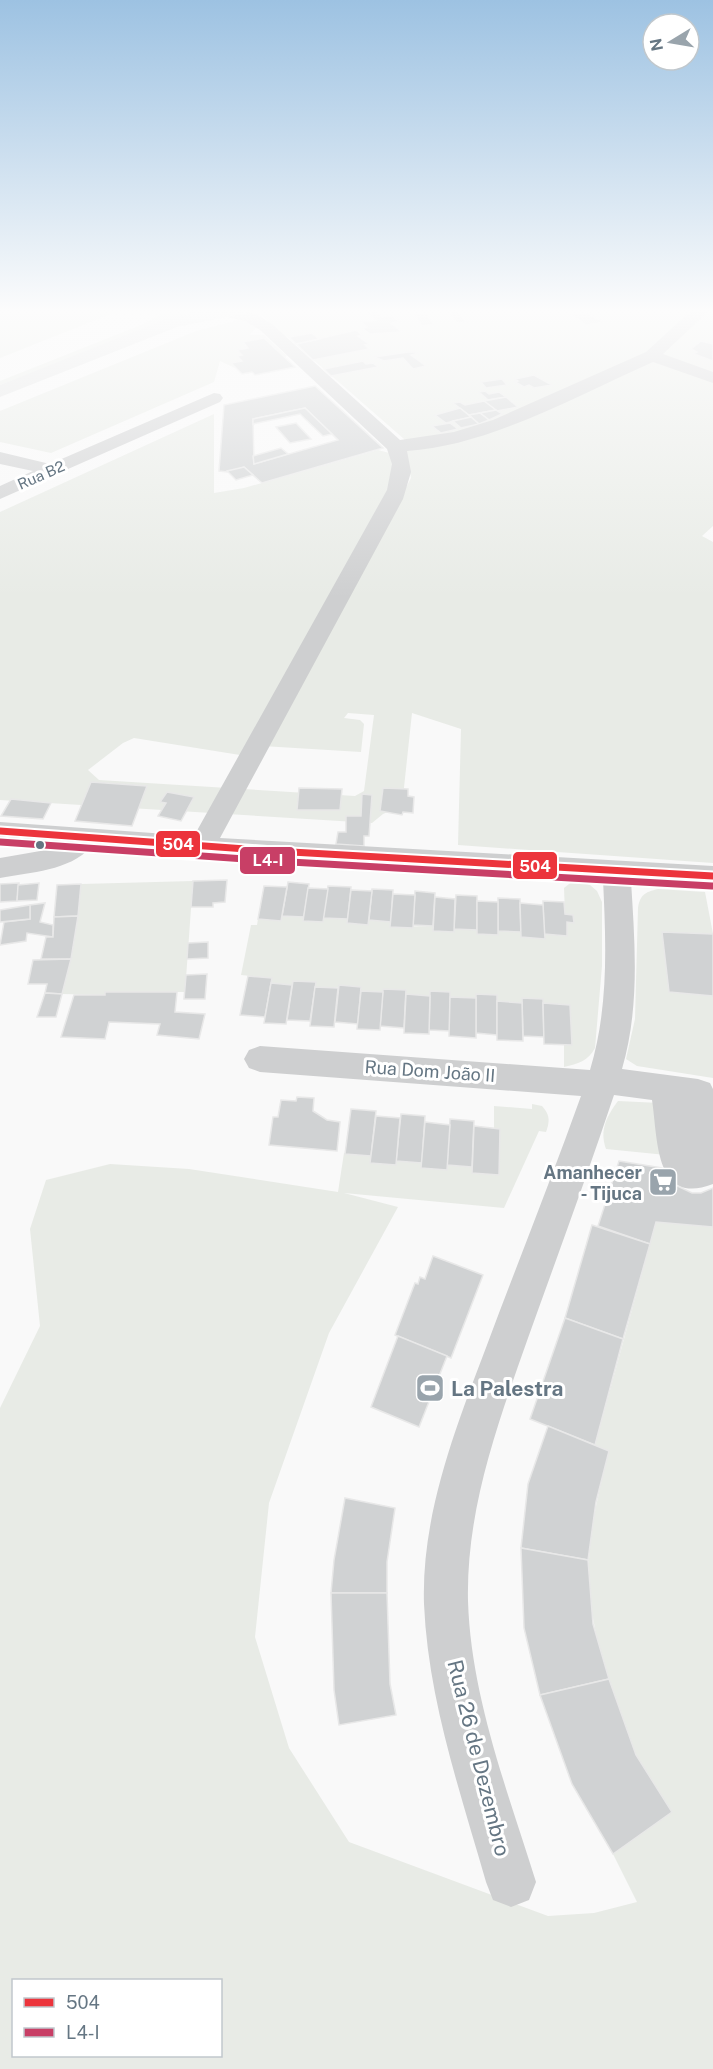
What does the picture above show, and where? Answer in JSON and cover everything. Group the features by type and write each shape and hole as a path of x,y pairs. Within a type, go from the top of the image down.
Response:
{"street":[{"name":"Rua B2","path":"0,493 199,405"},
{"path":"350,405 395,446 401,454 402,473"},
{"path":"202,846 393,497 402,473 410,461 420,452 499,424 543,405"},
{"path":"395,446 457,437"},
{"path":"1,448 53,470"},
{"path":"0,831 202,846 713,876"},
{"path":"0,868 48,859 70,852 84,837"},
{"name":"Rua 26 de Dezembro","path":"511,1882 462,1704 446,1603 447,1566 454,1510 473,1436 602,1082 616,1028 621,971 616,870"},
{"name":"Rua Dom João II","path":"260,1059 602,1082 693,1091"}],"shaded area":[{"path":"16,405 162,405 51,453 0,442 0,411"},
{"path":"365,405 713,405 713,526 702,536 713,542 713,863 458,845 461,729 412,713 402,806 383,814 372,823 0,800 0,512 214,414 214,493 244,488 378,450 393,454 396,467 352,589 411,478 404,439","holes":["348,713 374,715 364,791 355,796 99,780 88,770 123,743 134,738 240,755 246,745 361,752 364,724 360,720 344,718"]},
{"path":"574,880 590,885 597,891 602,902 602,966 595,1048 586,1059 574,1065 564,1067 564,1045 572,1045 570,1005 543,1003 543,999 522,998 522,1003 450,997 450,992 430,996 406,994 406,990 383,989 383,992 361,991 361,987 315,987 315,982 293,981 292,985 271,983 272,978 241,975 251,925 257,925 258,919 281,921 282,916 303,917 303,921 322,922 323,918 348,919 348,923 368,925 369,920 391,922 391,927 433,926 433,931 477,930 477,934 497,935 498,931 521,932 521,937 544,939 544,934 567,935 567,922 574,923 573,915 565,914 564,888"},
{"path":"193,881 185,992 62,994 71,959 81,884"},
{"path":"658,889 705,892 713,934 662,933 669,992 713,996 713,1078 637,1066 626,1059 635,1019 638,908 644,895"},
{"path":"618,1101 660,1103 666,1155 606,1149 603,1136 605,1124"},
{"path":"532,1104 542,1106 547,1112 549,1121 546,1132 539,1131 504,1208 344,1193 398,1207 329,1333 269,1503 255,1637 289,1748 349,1842 548,1916 594,1913 637,1902 613,1854 671,1812 635,1753 609,1683 596,1632 589,1582 590,1545 599,1491 609,1451 595,1445 656,1222 713,1227 713,2069 0,2069 0,1408 40,1326 30,1229 46,1180 110,1164 189,1169 338,1192 344,1153 371,1156 371,1163 395,1165 396,1161 422,1163 421,1168 447,1170 447,1165 472,1167 472,1173 498,1175 500,1129 494,1128 494,1106 532,1109"}],"building":[{"path":"224,405 226,405 335,405 383,448 262,483 244,467 228,472 219,471","holes":["305,408 338,440 254,464 253,419"]},
{"path":"455,405 489,405 496,410 469,415"},
{"path":"489,405 515,405 518,407 497,411"},
{"path":"305,408 332,434 323,436 300,414 253,424 253,419"},
{"path":"460,408 471,417 446,423 435,415"},
{"path":"496,410 502,414 489,420 480,413"},
{"path":"480,413 489,420 479,424 469,415"},
{"path":"471,417 479,424 461,428 453,421"},
{"path":"296,423 311,439 290,443 276,427"},
{"path":"450,423 458,429 441,433 432,426"},
{"path":"281,448 288,454 254,464 253,456"},
{"path":"244,467 253,475 236,480 227,471"},
{"path":"91,782 147,786 132,826 75,821"},
{"path":"299,788 342,789 340,810 297,810"},
{"path":"383,788 408,789 408,796 414,797 413,813 403,812 402,815 380,811"},
{"path":"167,792 194,797 181,821 158,816 166,803 160,802"},
{"path":"362,794 372,795 369,836 364,836 364,846 336,844 338,832 346,832 346,816 361,816"},
{"path":"11,799 51,803 43,819 1,816"},
{"path":"227,880 225,902 213,903 213,907 191,907 193,881"},
{"path":"288,882 309,884 304,917 282,916"},
{"path":"19,883 17,901 0,902 0,884"},
{"path":"39,883 37,900 17,901 18,885"},
{"path":"81,884 78,916 54,917 57,885"},
{"path":"264,886 287,887 281,921 258,919"},
{"path":"328,886 351,887 348,919 323,918"},
{"path":"308,888 328,889 323,922 303,921"},
{"path":"372,889 393,890 391,922 369,920"},
{"path":"351,890 372,891 368,925 347,923"},
{"path":"415,891 435,893 433,926 413,925"},
{"path":"393,894 415,895 413,928 390,927"},
{"path":"456,895 477,896 477,930 454,929"},
{"path":"435,897 455,899 454,932 433,931"},
{"path":"498,898 520,899 521,932 498,931"},
{"path":"477,901 498,902 498,935 477,934"},
{"path":"543,901 564,902 565,914 573,915 574,923 567,922 567,936 544,934"},
{"path":"45,903 40,922 53,925 53,937 27,933 26,941 0,945 4,922 30,919 30,905"},
{"path":"520,903 543,905 545,939 521,937"},
{"path":"30,905 30,919 0,922 0,910"},
{"path":"78,916 71,959 41,959 46,937 53,937 54,917"},
{"path":"662,932 713,934 713,996 669,992"},
{"path":"208,942 208,958 187,959 188,943"},
{"path":"71,959 62,994 45,993 47,984 28,984 33,960"},
{"path":"207,974 205,999 184,999 186,975"},
{"path":"248,976 272,978 265,1017 240,1015"},
{"path":"293,981 316,982 310,1021 287,1020"},
{"path":"271,983 292,985 286,1024 264,1023"},
{"path":"339,985 361,987 358,1024 335,1022"},
{"path":"315,987 338,988 334,1027 310,1026"},
{"path":"383,989 406,990 404,1028 380,1026"},
{"path":"361,991 383,992 380,1030 357,1029"},
{"path":"430,991 450,992 450,1031 429,1030"},
{"path":"105,992 177,992 175,1012 205,1014 199,1039 157,1035 160,1024 109,1022 105,1039 61,1037 74,995 105,995"},
{"path":"45,993 62,994 56,1017 37,1017"},
{"path":"406,994 430,996 429,1034 404,1033"},
{"path":"476,994 497,995 497,1035 476,1033"},
{"path":"450,997 476,998 476,1038 449,1036"},
{"path":"522,998 543,999 544,1037 523,1036"},
{"path":"497,1001 522,1003 523,1041 497,1040"},
{"path":"543,1003 570,1005 572,1045 544,1044"},
{"path":"297,1097 314,1098 313,1111 327,1120 340,1122 337,1151 269,1145 273,1117 278,1117 281,1100 296,1101"},
{"path":"351,1109 376,1111 371,1156 345,1154"},
{"path":"401,1114 425,1116 422,1163 396,1161"},
{"path":"376,1116 400,1118 396,1165 370,1163"},
{"path":"450,1119 474,1121 472,1167 447,1165"},
{"path":"425,1122 450,1125 447,1170 421,1168"},
{"path":"474,1126 500,1129 499,1175 472,1173"},
{"path":"619,1161 662,1168 673,1184 692,1193 701,1193 713,1188 713,1227 656,1222 650,1244 598,1226"},
{"path":"592,1225 650,1244 623,1339 565,1318"},
{"path":"433,1256 483,1275 451,1358 395,1335 415,1283 418,1284 420,1277 425,1279"},
{"path":"565,1318 623,1339 595,1445 530,1419"},
{"path":"398,1336 447,1356 419,1427 371,1407"},
{"path":"548,1426 609,1451 596,1502 588,1560 521,1548 528,1484"},
{"path":"345,1498 395,1508 387,1562 387,1593 331,1593 334,1560"},
{"path":"521,1548 588,1560 593,1624 609,1679 540,1695 524,1628"},
{"path":"331,1593 387,1593 390,1684 396,1715 339,1725 334,1690"},
{"path":"609,1679 636,1755 672,1812 613,1854 572,1784 540,1695"}],"transit line":[{"name":"504","path":"0,831 274,851 713,876"},
{"name":"L4-I","path":"0,842 273,861 712,886"}],"place":[{"name":"Amanhecer - Tijuca","path":"663,1182"},
{"name":"La Palestra","path":"430,1388"}]}
